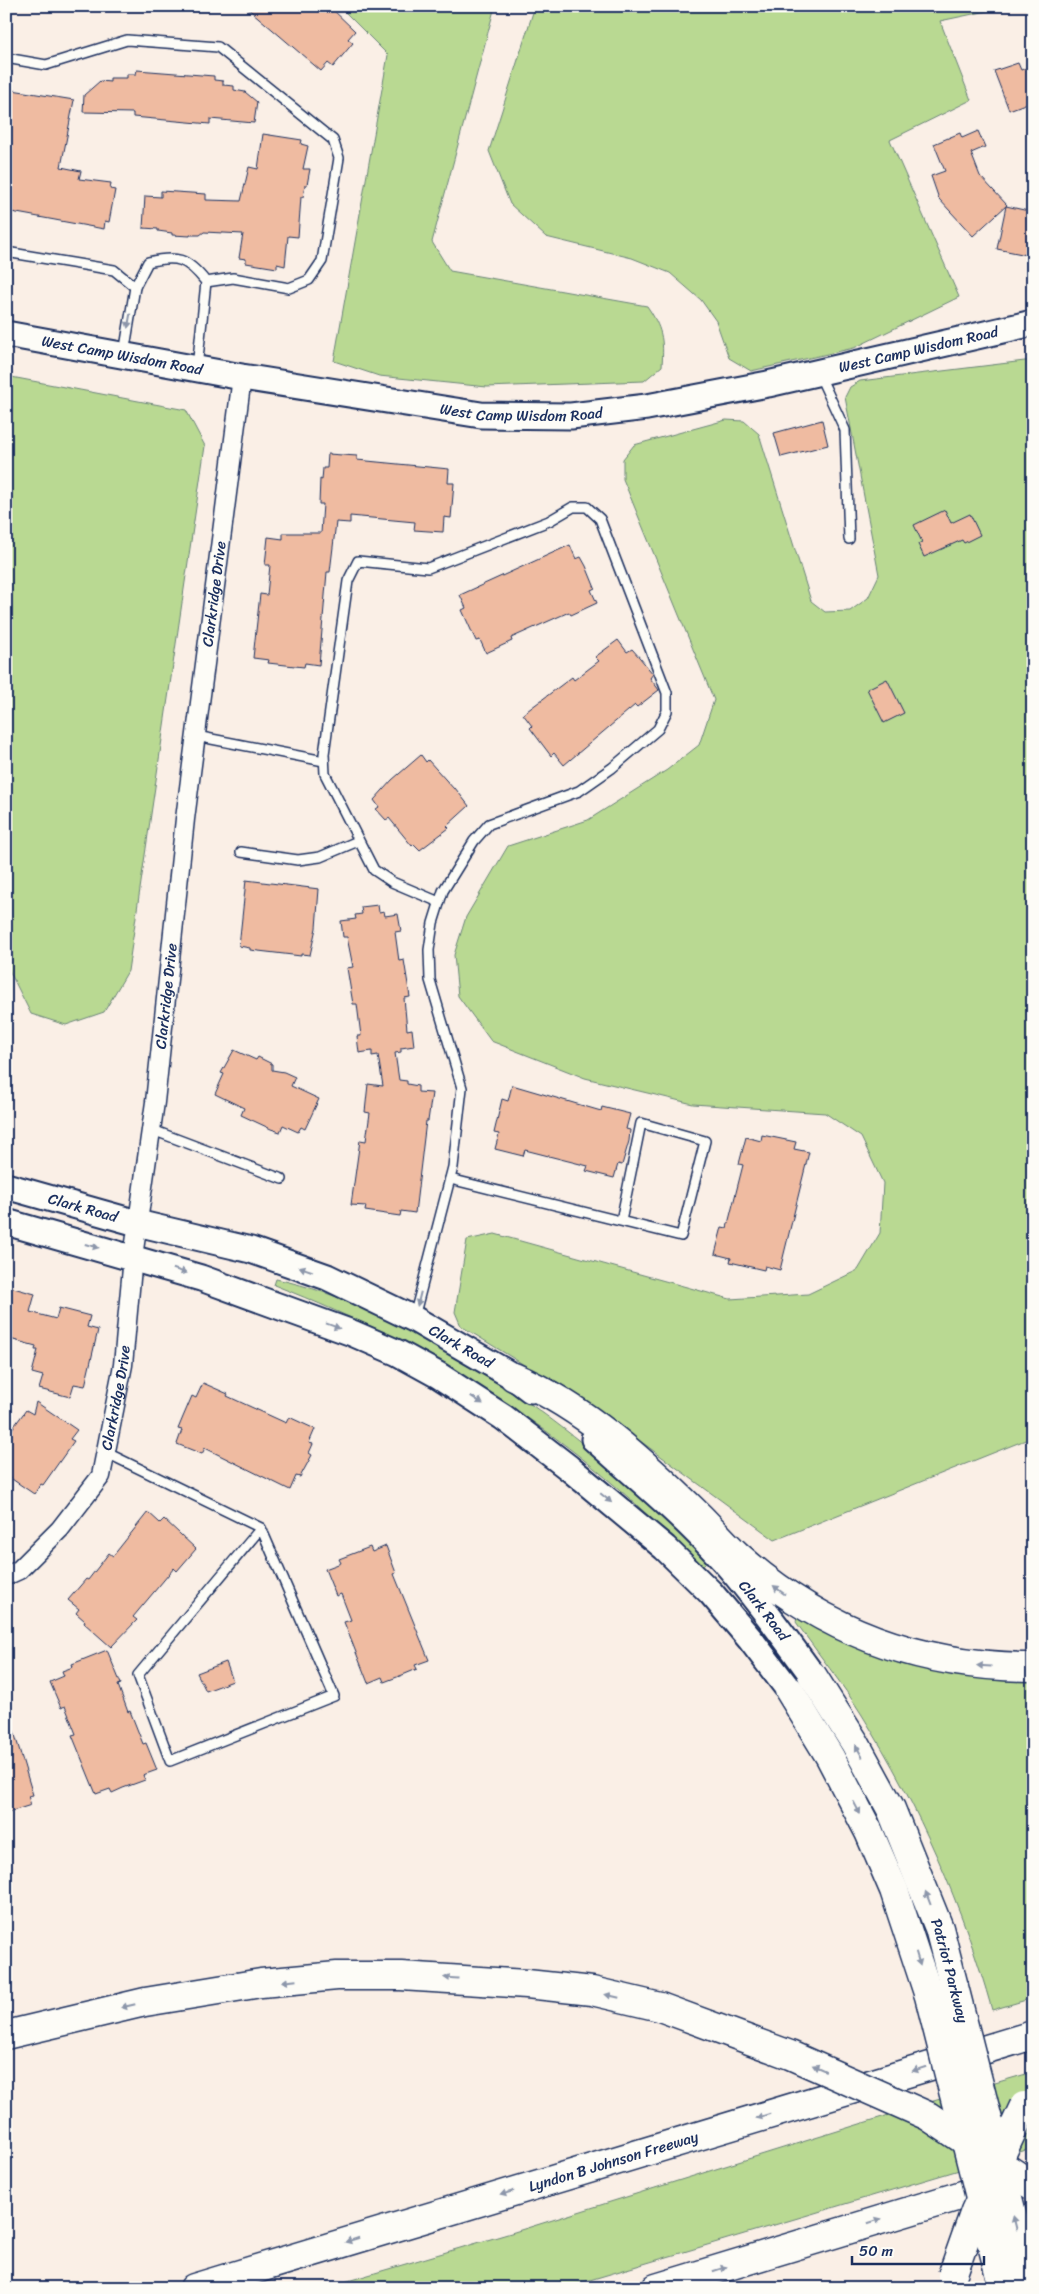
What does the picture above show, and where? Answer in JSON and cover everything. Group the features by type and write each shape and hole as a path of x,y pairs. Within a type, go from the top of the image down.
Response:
{"highway":[{"path":"514,1377 546,1391 588,1419 667,1486 757,1572 783,1593 820,1616 870,1639 925,1656 973,1666 1033,1667"},
{"name":"Patriot Parkway","path":"812,1675 855,1743 891,1809 939,1928 1031,2288"},
{"name":"Patriot Parkway","path":"789,1690 830,1757 869,1832 894,1890 929,1996 1002,2288"},
{"path":"6,2036 146,2002 261,1983 337,1976 401,1976 527,1984 592,1991 660,2006 790,2055 928,2116 1033,2186"},
{"name":"Lyndon B Johnson Freeway","path":"194,2288 1033,2035"},
{"path":"948,2288 975,2211 1033,2090"},
{"path":"656,2288 1033,2174"}],"main road":[{"name":"West Camp Wisdom Road","path":"6,334 242,377 481,415 571,416 647,407 819,374 958,338 1033,323"},
{"name":"Clark Road","path":"6,1186 137,1223 251,1250 326,1277 414,1319 514,1377 585,1431 644,1482 697,1534 723,1560 772,1620 812,1675"},
{"name":"Clark Road","path":"6,1222 201,1278 371,1341 398,1353 438,1375 502,1417 570,1468 671,1555 711,1593 750,1639 789,1690"}],"street":[{"name":"Clarkridge Drive","path":"6,1576 19,1570 60,1529 101,1476 124,1365 137,1223 155,1102 196,736 242,377"}],"lane":[{"path":"6,58 46,65 127,40 218,47 333,140 339,158 322,261 309,280 289,288 232,278 206,282"},
{"path":"6,252 114,270 135,287"},
{"path":"124,355 135,287 148,262 170,257 194,267 206,282 196,368"},
{"path":"819,374 845,430 849,539"},
{"path":"414,1319 450,1179 462,1088 430,980 429,950 443,891 469,849 489,824 579,791 612,768 658,729 667,711 667,693 600,519 587,507 573,507 549,521 428,568 358,561 348,581 324,760 325,774 374,870 392,882 439,902"},
{"path":"196,736 324,760"},
{"path":"241,852 298,860 320,857 358,841"},
{"path":"450,1179 621,1222 681,1236 705,1141 641,1123 621,1222"},
{"path":"150,1128 282,1179"},
{"path":"106,1452 261,1528 334,1696 170,1762 138,1675 261,1528"}],"green space":[{"path":"339,6 495,6 432,242 450,271 647,306 661,334 663,348 662,366 644,381 487,387 379,376 334,361 388,55"},
{"path":"535,6 1011,6 940,21 971,100 890,140 959,297 854,348 751,371 729,358 716,321 701,300 670,273 632,258 546,237 510,204 489,151"},
{"path":"1033,360 1033,1437 775,1540 602,1413 461,1326 455,1312 467,1240 495,1234 730,1299 808,1294 858,1270 880,1233 883,1183 861,1137 825,1113 693,1104 585,1078 491,1041 458,996 454,955 466,917 508,846 588,820 667,770 699,745 714,700 623,479 623,459 634,445 726,420 744,421 759,434 811,601 825,612 850,611 868,598 879,575 845,397 850,387 860,381"},
{"path":"6,376 186,410 205,446 128,971 104,1012 66,1025 31,1014 6,964"},
{"path":"276,1279 325,1293 376,1313 427,1339 477,1368 526,1401 615,1471 653,1505 651,1507 659,1515 661,1513 709,1559 700,1568 654,1521 606,1478 556,1438 503,1402 393,1338 335,1310 274,1285"},
{"path":"797,1616 1033,1678 1033,1998 992,2010 953,1895 921,1821 862,1715 796,1622"},
{"path":"1033,2072 1033,2148 563,2288 324,2288 511,2233 940,2099"}],"building":[{"path":"245,6 329,6 355,31 348,39 353,43 333,67 328,63 321,71"},
{"path":"1018,63 1021,70 1033,65 1033,101 1009,110 994,71"},
{"path":"137,70 214,76 214,80 223,81 223,85 234,86 234,90 245,92 257,102 254,123 210,119 210,124 133,117 133,113 83,112 84,95 100,81 110,82 110,78 127,78 127,74 136,74"},
{"path":"6,89 74,100 61,167 81,171 79,179 111,183 110,189 115,190 109,222 105,221 104,229 6,211"},
{"path":"978,131 985,147 971,153 980,176 1007,205 973,236 939,199 931,176 945,171 934,144 960,133 962,138"},
{"path":"263,134 302,140 301,144 308,146 303,169 310,169 307,185 305,185 303,197 301,197 298,237 288,236 285,266 277,264 277,268 246,263 246,259 239,258 243,234 204,232 200,235 190,236 172,235 172,233 158,231 158,229 143,228 145,196 161,197 161,191 206,194 206,200 241,201 249,167 258,169"},
{"path":"1006,206 1033,212 1033,227 1027,255 997,249"},
{"path":"822,420 828,445 781,457 774,433"},
{"path":"328,454 357,456 357,460 449,469 448,483 454,483 451,518 444,517 443,532 414,530 415,522 350,516 350,523 336,522 330,572 327,572 319,665 305,663 304,667 268,663 269,660 253,658 260,594 267,595 270,565 265,565 268,537 283,539 283,533 321,533 323,504 319,504 320,479 322,480 323,468 327,468"},
{"path":"945,510 951,523 970,514 980,535 964,543 962,540 924,557 918,544 922,542 914,525"},
{"path":"570,545 576,559 581,557 586,566 595,588 591,590 597,603 571,615 569,612 511,638 512,641 486,653 480,640 476,641 462,610 466,608 460,595"},
{"path":"618,640 627,652 632,649 640,658 653,674 650,678 659,690 637,707 635,705 564,765 554,753 551,756 530,728 532,726 523,714 572,677 574,680 599,661 595,657"},
{"path":"887,679 904,713 884,723 867,689"},
{"path":"421,755 426,762 428,760 455,788 469,806 447,826 449,828 420,850 414,844 412,846 389,818 386,820 376,809 379,807 374,800 392,780"},
{"path":"246,880 319,889 316,928 310,955 301,954 301,956 250,950 250,948 239,946"},
{"path":"378,905 379,912 384,911 385,916 398,914 401,931 395,932 399,961 404,960 410,997 404,998 407,1030 412,1029 414,1046 401,1048 401,1052 395,1053 399,1080 418,1086 418,1092 432,1093 428,1121 426,1121 415,1213 401,1211 400,1216 365,1211 366,1206 351,1205 360,1140 366,1141 370,1113 365,1112 368,1084 383,1086 378,1055 372,1056 372,1051 359,1053 357,1036 361,1036 357,1004 353,1004 347,968 353,967 347,937 343,937 341,921 356,919 355,915 362,914 361,907"},
{"path":"234,1050 256,1060 258,1057 272,1064 272,1070 284,1072 295,1077 291,1086 319,1099 305,1129 301,1127 298,1132 283,1125 280,1132 271,1129 241,1115 244,1108 215,1094 224,1074 221,1073"},
{"path":"512,1085 601,1111 602,1107 630,1114 626,1129 630,1130 629,1141 622,1165 618,1164 614,1178 586,1171 588,1166 525,1150 523,1156 495,1149 499,1134 494,1133 502,1099 508,1101"},
{"path":"762,1135 796,1142 794,1149 809,1152 780,1270 765,1266 764,1270 730,1262 731,1258 715,1254 722,1227 727,1228 743,1165 739,1164 746,1137 761,1141"},
{"path":"6,1286 35,1294 30,1312 56,1319 59,1308 90,1316 87,1327 98,1330 85,1386 74,1384 70,1397 39,1389 43,1376 32,1373 38,1350 35,1350 36,1346 6,1338"},
{"path":"203,1383 286,1423 289,1417 315,1429 309,1443 313,1444 309,1453 312,1455 300,1477 296,1476 290,1490 205,1448 202,1454 177,1444 182,1430 178,1429 183,1417 192,1396 196,1398"},
{"path":"36,1402 77,1430 70,1439 74,1441 43,1485 41,1484 34,1494 6,1475 6,1437 26,1410 33,1414"},
{"path":"148,1512 160,1523 164,1519 196,1549 177,1571 174,1568 133,1617 137,1620 111,1647 84,1623 85,1621 76,1613 79,1609 68,1600 86,1579 88,1580 109,1553 113,1556"},
{"path":"386,1546 396,1573 394,1574 429,1660 415,1665 417,1669 384,1682 382,1677 368,1683 344,1622 351,1620 341,1594 336,1596 325,1569 341,1563 339,1559 370,1547 372,1552"},
{"path":"107,1650 121,1684 118,1685 128,1712 130,1711 143,1744 146,1743 157,1770 143,1775 145,1780 112,1793 110,1789 96,1794 72,1735 76,1734 65,1706 61,1708 50,1682 64,1676 62,1671 73,1667 72,1664"},
{"path":"226,1662 233,1681 206,1691 197,1673"},
{"path":"6,1715 9,1715 33,1795 28,1796 31,1805 6,1813"}]}
